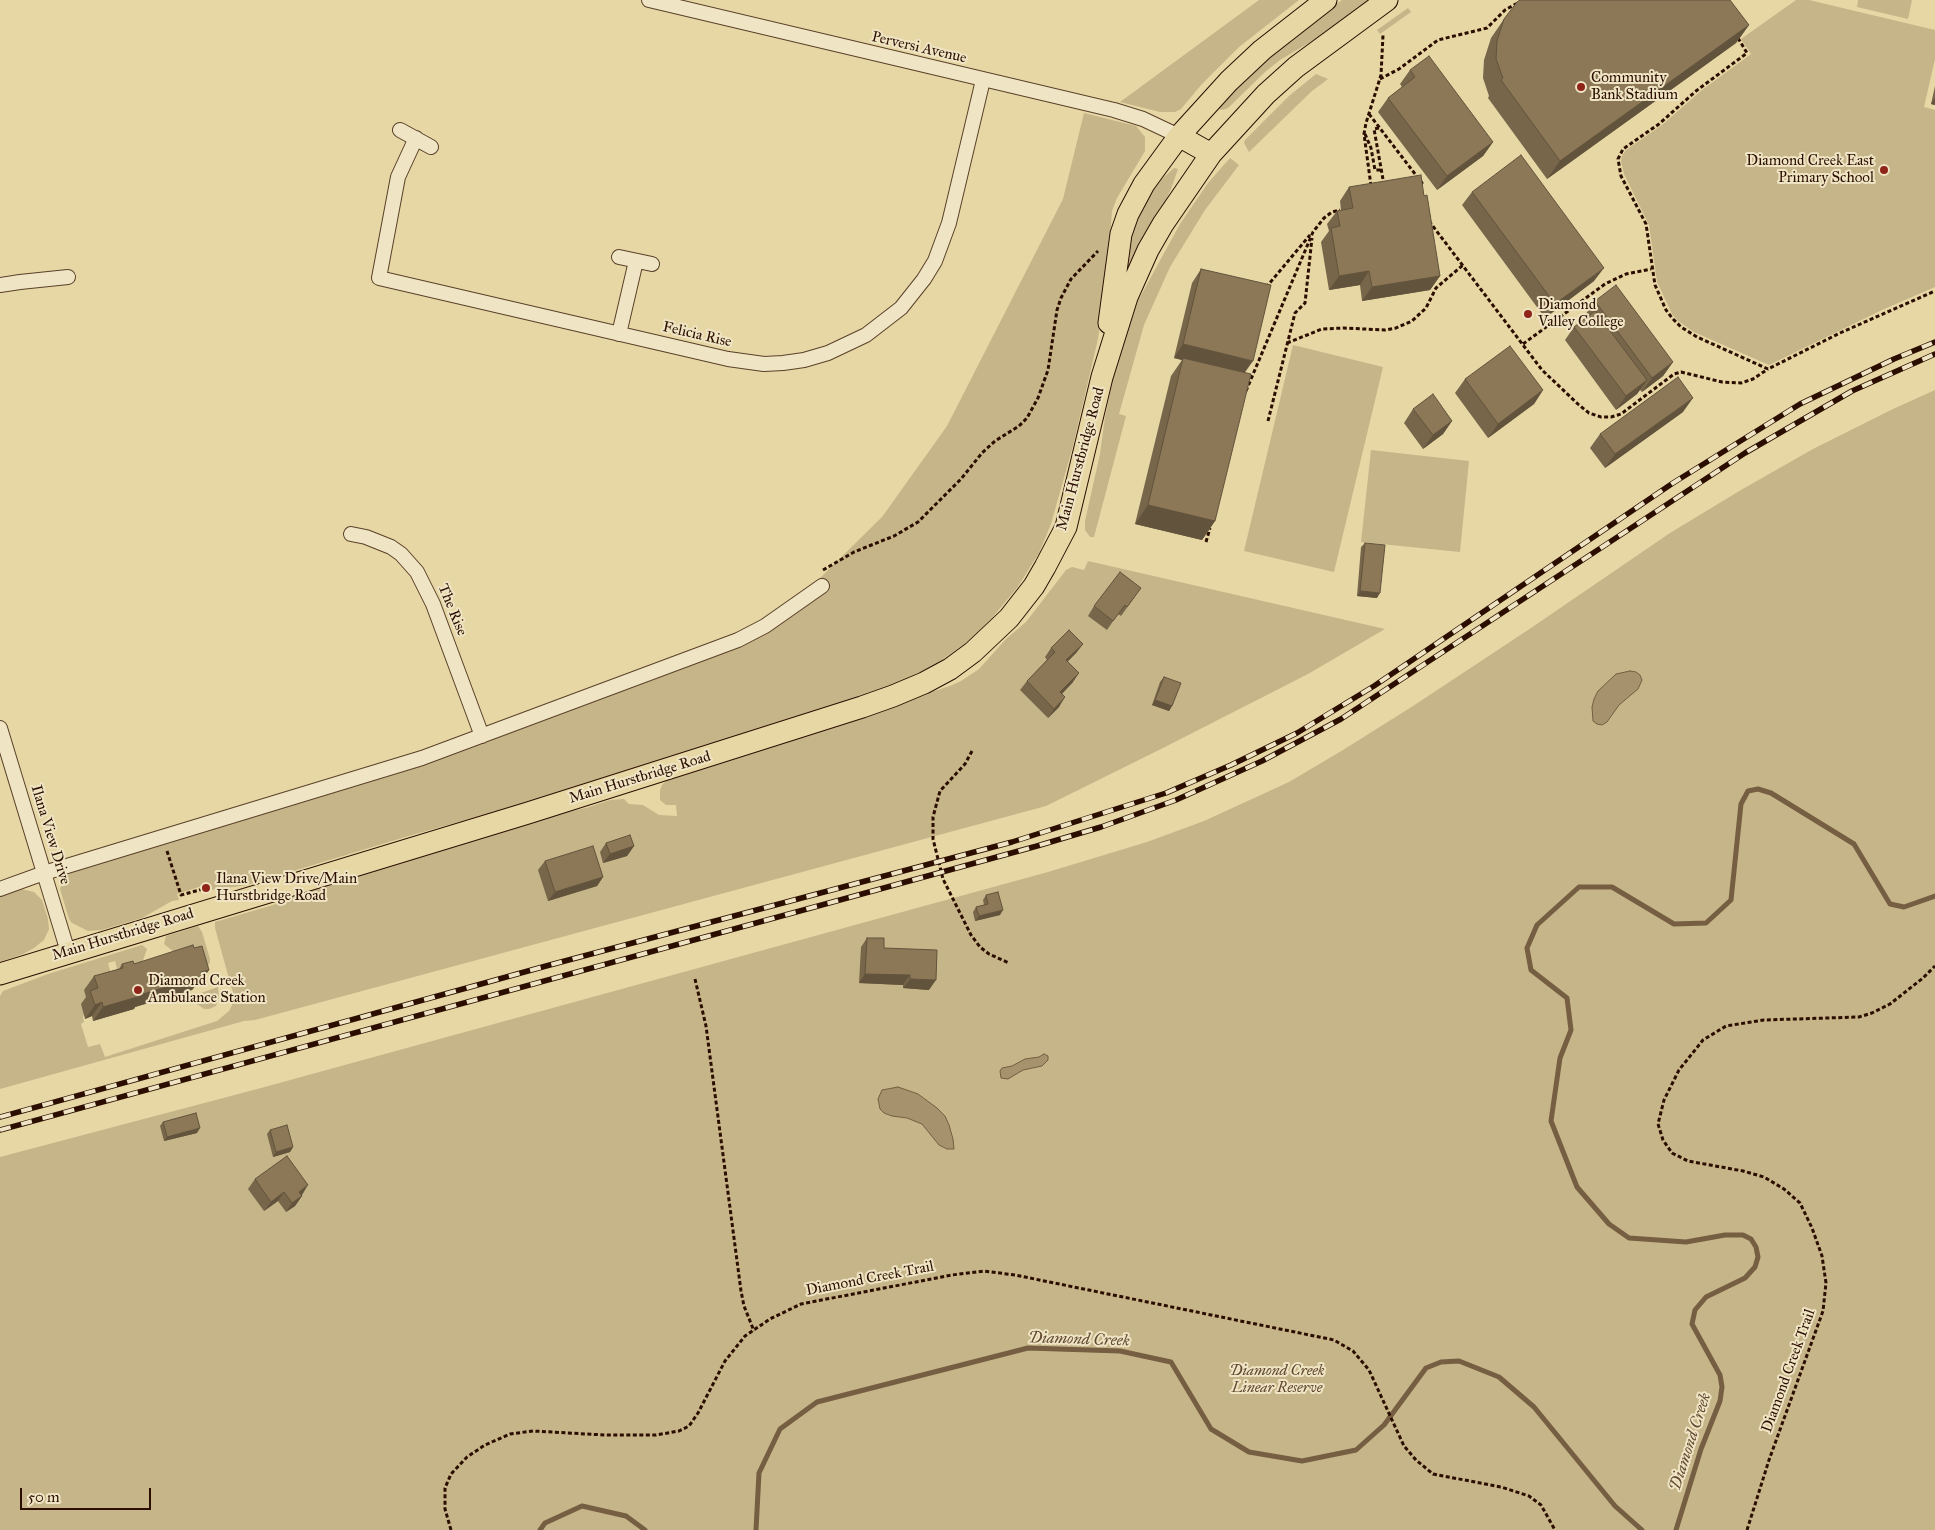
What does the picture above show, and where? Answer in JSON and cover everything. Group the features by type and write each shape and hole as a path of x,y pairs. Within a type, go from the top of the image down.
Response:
{"main road":[{"name":"Main Hurstbridge Road","path":"1102,377 1115,264 1123,224 1144,184 1179,136 1228,81 1262,50 1326,0"},
{"name":"Main Hurstbridge Road","path":"0,974 862,707 893,696 950,669 973,652 997,630 1020,604 1045,567 1066,527 1102,377 1127,297 1148,250 1163,224 1210,154 1266,94 1296,68 1387,0"},
{"path":"1179,136 1210,154"}],"street":[{"name":"Perversi Avenue","path":"649,0 1123,112 1179,136"},
{"name":"Felicia Rise","path":"416,138 398,176 379,278 728,359 764,364 804,360 828,354 866,335 901,308 919,286 935,261 949,223 983,80"},
{"path":"400,130 431,147"},
{"path":"619,257 652,264"},
{"path":"619,334 636,261"},
{"path":"0,285 68,277"},
{"name":"The Rise","path":"351,534 366,537 391,547 409,562 417,572 433,604 482,736"},
{"path":"0,889 44,873 401,765 738,640 765,626 819,580"},
{"name":"Ilana View Drive","path":"0,728 68,952"}],"path":[{"path":"1380,80 1399,69 1438,40 1488,28 1505,10 1523,0"},
{"path":"1739,32 1738,40 1747,53 1696,91 1659,124 1620,153 1618,159 1619,170 1646,224 1655,285 1666,310 1681,327 1697,337 1768,369"},
{"path":"1373,195 1364,134 1368,114 1380,80 1383,61 1383,35"},
{"path":"1368,114 1422,183 1417,188"},
{"path":"1379,128 1374,129 1385,193"},
{"path":"1364,134 1371,148 1374,170 1381,170"},
{"path":"1266,294 1268,285 1324,218 1332,212 1341,210"},
{"path":"1428,220 1553,381 1579,405 1600,417 1611,417 1621,414 1674,374 1688,373 1722,382 1742,383 1753,379 1768,369 1840,333 1935,291"},
{"path":"1268,421 1295,313 1305,303 1312,232"},
{"path":"1243,387 1242,397 1312,232"},
{"path":"819,580 854,552 894,536 918,522 961,479 982,452 995,441 1019,426 1026,418 1038,398 1048,370 1057,310 1061,298 1071,278 1098,251"},
{"path":"1287,344 1322,330 1344,328 1385,330 1396,328 1412,321 1426,308 1436,288 1463,265"},
{"path":"1523,344 1605,284 1626,274 1652,269"},
{"path":"1206,542 1211,524"},
{"path":"972,751 965,764 940,791 933,816 933,839 943,879 971,936 989,954 1009,963"},
{"path":"163,837 181,895 207,888"},
{"name":"Diamond Creek Trail","path":"1747,1530 1769,1460 1823,1311 1826,1283 1822,1256 1800,1203 1784,1189 1764,1177 1743,1171 1688,1161 1672,1153 1663,1140 1658,1124 1664,1100 1679,1070 1703,1040 1726,1026 1764,1020 1859,1017 1890,1004 1935,966"},
{"path":"694,979 706,1026 741,1291 747,1316 754,1330"},
{"name":"Diamond Creek Trail","path":"451,1530 445,1509 445,1488 451,1474 467,1457 485,1445 510,1434 533,1431 605,1435 656,1434 679,1431 689,1426 698,1413 725,1361 745,1336 770,1319 801,1304 952,1275 984,1271 1024,1277 1334,1340 1353,1351 1373,1377 1404,1446 1416,1460 1433,1474 1502,1487 1530,1496 1541,1505 1555,1530"}],"green space":[{"path":"1259,0 1299,0 1239,47 1202,84 1181,109 1175,112 1160,112 1120,102"},
{"path":"1342,0 1372,0 1327,32 1280,60 1228,108 1219,109 1246,76"},
{"path":"1796,0 1809,0 1935,30 1935,59 1924,107 1935,110 1935,287 1882,310 1769,365 1694,332 1678,321 1672,314 1657,282 1649,225 1624,174 1621,161 1626,150 1662,125 1702,90 1751,54 1741,39"},
{"path":"1858,0 1912,0 1908,19 1857,7"},
{"path":"1408,8 1411,12 1380,34 1377,30"},
{"path":"1316,74 1328,79 1312,91 1249,152 1244,143 1245,140 1289,96"},
{"path":"1084,113 1136,126 1145,137 1145,151 1117,198 1112,211 1108,264 1098,339 1073,446 1051,524 1039,553 1017,588 991,619 968,641 939,662 896,684 537,800 412,835 247,885 210,890 208,884 177,894 179,900 172,901 142,918 102,930 88,931 72,923 60,889 64,878 74,870 422,765 661,677 758,638 829,590 820,578 882,517 947,426 1063,199"},
{"path":"1230,158 1239,165 1205,210 1170,267 1144,325 1119,414 1126,416 1094,537 1090,537 1085,530 1085,521 1100,454 1105,417 1121,341 1133,310 1180,224 1208,183"},
{"path":"1174,168 1178,169 1171,189 1124,292 1125,248 1146,199 1162,179"},
{"path":"1293,345 1383,367 1334,572 1244,551"},
{"name":"Diamond Creek Linear Reserve","path":"1935,390 1935,1530 0,1530 0,1157 261,1088 1048,872 1147,842 1204,821 1289,782 1343,750 1528,630 1670,533 1741,490 1813,449"},
{"path":"1371,450 1469,461 1460,552 1361,542"},
{"path":"1088,561 1385,629 1308,674 1046,806 255,1020 244,1021 0,1089 0,996 3,991 48,974 142,945 147,949 141,966 119,976 115,961 108,963 113,981 88,1002 83,1017 84,1022 81,1024 88,1047 100,1044 105,1057 217,1021 229,1011 232,1005 233,993 215,922 273,905 303,891 528,820 586,808 610,800 624,799 629,804 643,805 659,815 677,816 676,805 666,805 660,800 662,785 669,778 961,681 979,669 1006,639 1026,622 1066,570 1072,567 1084,570"},
{"path":"21,889 34,892 42,900 49,929 44,940 34,948 0,962 0,896"},
{"path":"198,926 202,932 210,959 208,966 179,956 164,944 166,936"},
{"path":"218,987 219,998 216,1006 204,1009 197,1004 198,994"}],"shaded area":[{"path":"1630,671 1640,675 1642,680 1638,689 1619,705 1607,722 1602,725 1597,724 1593,721 1592,707 1598,691 1616,674"},
{"path":"1044,1054 1048,1056 1048,1060 1042,1066 1023,1070 1008,1079 1001,1078 1000,1071 1002,1068"},
{"path":"898,1087 918,1094 945,1116 953,1139 954,1149 947,1149 939,1145 922,1124 907,1118 892,1116 880,1109 878,1099 882,1090"}],"building":[{"name":"Community Bank Stadium","path":"1520,0 1730,0 1749,25 1560,161 1501,80 1503,78 1496,59 1497,41 1504,19"},
{"path":"1429,56 1493,142 1447,176 1388,98 1415,77 1410,70"},
{"path":"1521,155 1604,268 1555,304 1472,192"},
{"path":"1421,175 1424,196 1427,195 1440,276 1372,287 1369,271 1339,276 1331,228 1340,226 1337,211 1353,208 1349,187"},
{"path":"1201,269 1271,285 1253,361 1183,344"},
{"path":"1616,285 1673,362 1652,378 1595,301"},
{"path":"1595,311 1647,380 1626,396 1574,327"},
{"path":"1510,346 1543,390 1498,424 1465,379"},
{"path":"1183,358 1251,374 1215,521 1148,505"},
{"path":"1678,377 1693,398 1615,454 1600,434"},
{"path":"1433,394 1452,421 1433,435 1413,409"},
{"path":"1365,543 1385,545 1380,593 1360,591"},
{"path":"1120,572 1141,588 1127,607 1125,605 1113,621 1094,606"},
{"path":"1069,630 1083,644 1066,660 1079,673 1060,692 1065,697 1054,709 1027,681 1055,652 1051,648"},
{"path":"1164,677 1181,683 1172,706 1155,700"},
{"path":"630,835 634,846 610,854 606,843"},
{"path":"593,846 603,877 555,892 545,861"},
{"path":"998,892 1003,910 979,916 976,907 988,904 986,895"},
{"path":"867,938 884,938 884,948 937,950 936,980 910,979 910,975 865,974"},
{"name":"Diamond Creek Ambulance Station","path":"193,945 194,948 202,946 209,970 201,972 202,976 103,1007 102,1002 95,1005 90,991 98,988 94,976 123,968 122,964 133,961 134,964"},
{"path":"196,1113 200,1128 167,1137 163,1122"},
{"path":"287,1125 293,1147 276,1152 270,1130"},
{"path":"287,1156 308,1185 299,1192 302,1196 292,1203 284,1192 271,1202 255,1179"}],"waterway":[{"name":"Diamond Creek","path":"1676,1530 1701,1449 1720,1401 1722,1387 1720,1375 1692,1324 1695,1310 1706,1297 1745,1278 1755,1267 1758,1257 1756,1247 1751,1239 1743,1235 1725,1235 1686,1242 1629,1238 1609,1224 1577,1187 1551,1121 1560,1058 1571,1030 1567,998 1531,970 1527,948 1537,925 1579,887 1612,887 1674,924 1706,923 1731,900 1741,804 1748,791 1758,789 1771,793 1854,844 1890,904 1904,907 1935,896"},
{"name":"Diamond Creek","path":"756,1530 759,1473 780,1429 817,1402 1028,1348 1120,1351 1171,1362 1211,1429 1249,1452 1302,1461 1356,1450 1384,1425 1426,1368 1441,1362 1459,1361 1499,1377 1534,1407 1615,1506 1642,1530"},
{"name":"Diamond Creek","path":"540,1530 545,1523 582,1506 626,1516 645,1530"}],"railway":[{"path":"0,1117 546,966 1012,842 1166,793 1231,765 1297,733 1374,686 1673,483 1800,404 1894,359 1935,342"},
{"path":"0,1130 1037,846 1101,827 1176,800 1262,761 1341,719 1745,453 1852,391 1935,354"}],"place":[{"name":"Community Bank Stadium","path":"1581,87"},
{"name":"Diamond Creek East Primary School","path":"1884,170"},
{"name":"Diamond Valley College","path":"1528,314"},
{"name":"Ilana View Drive/Main Hurstbridge Road","path":"206,888"},
{"name":"Diamond Creek Ambulance Station","path":"138,990"}]}
